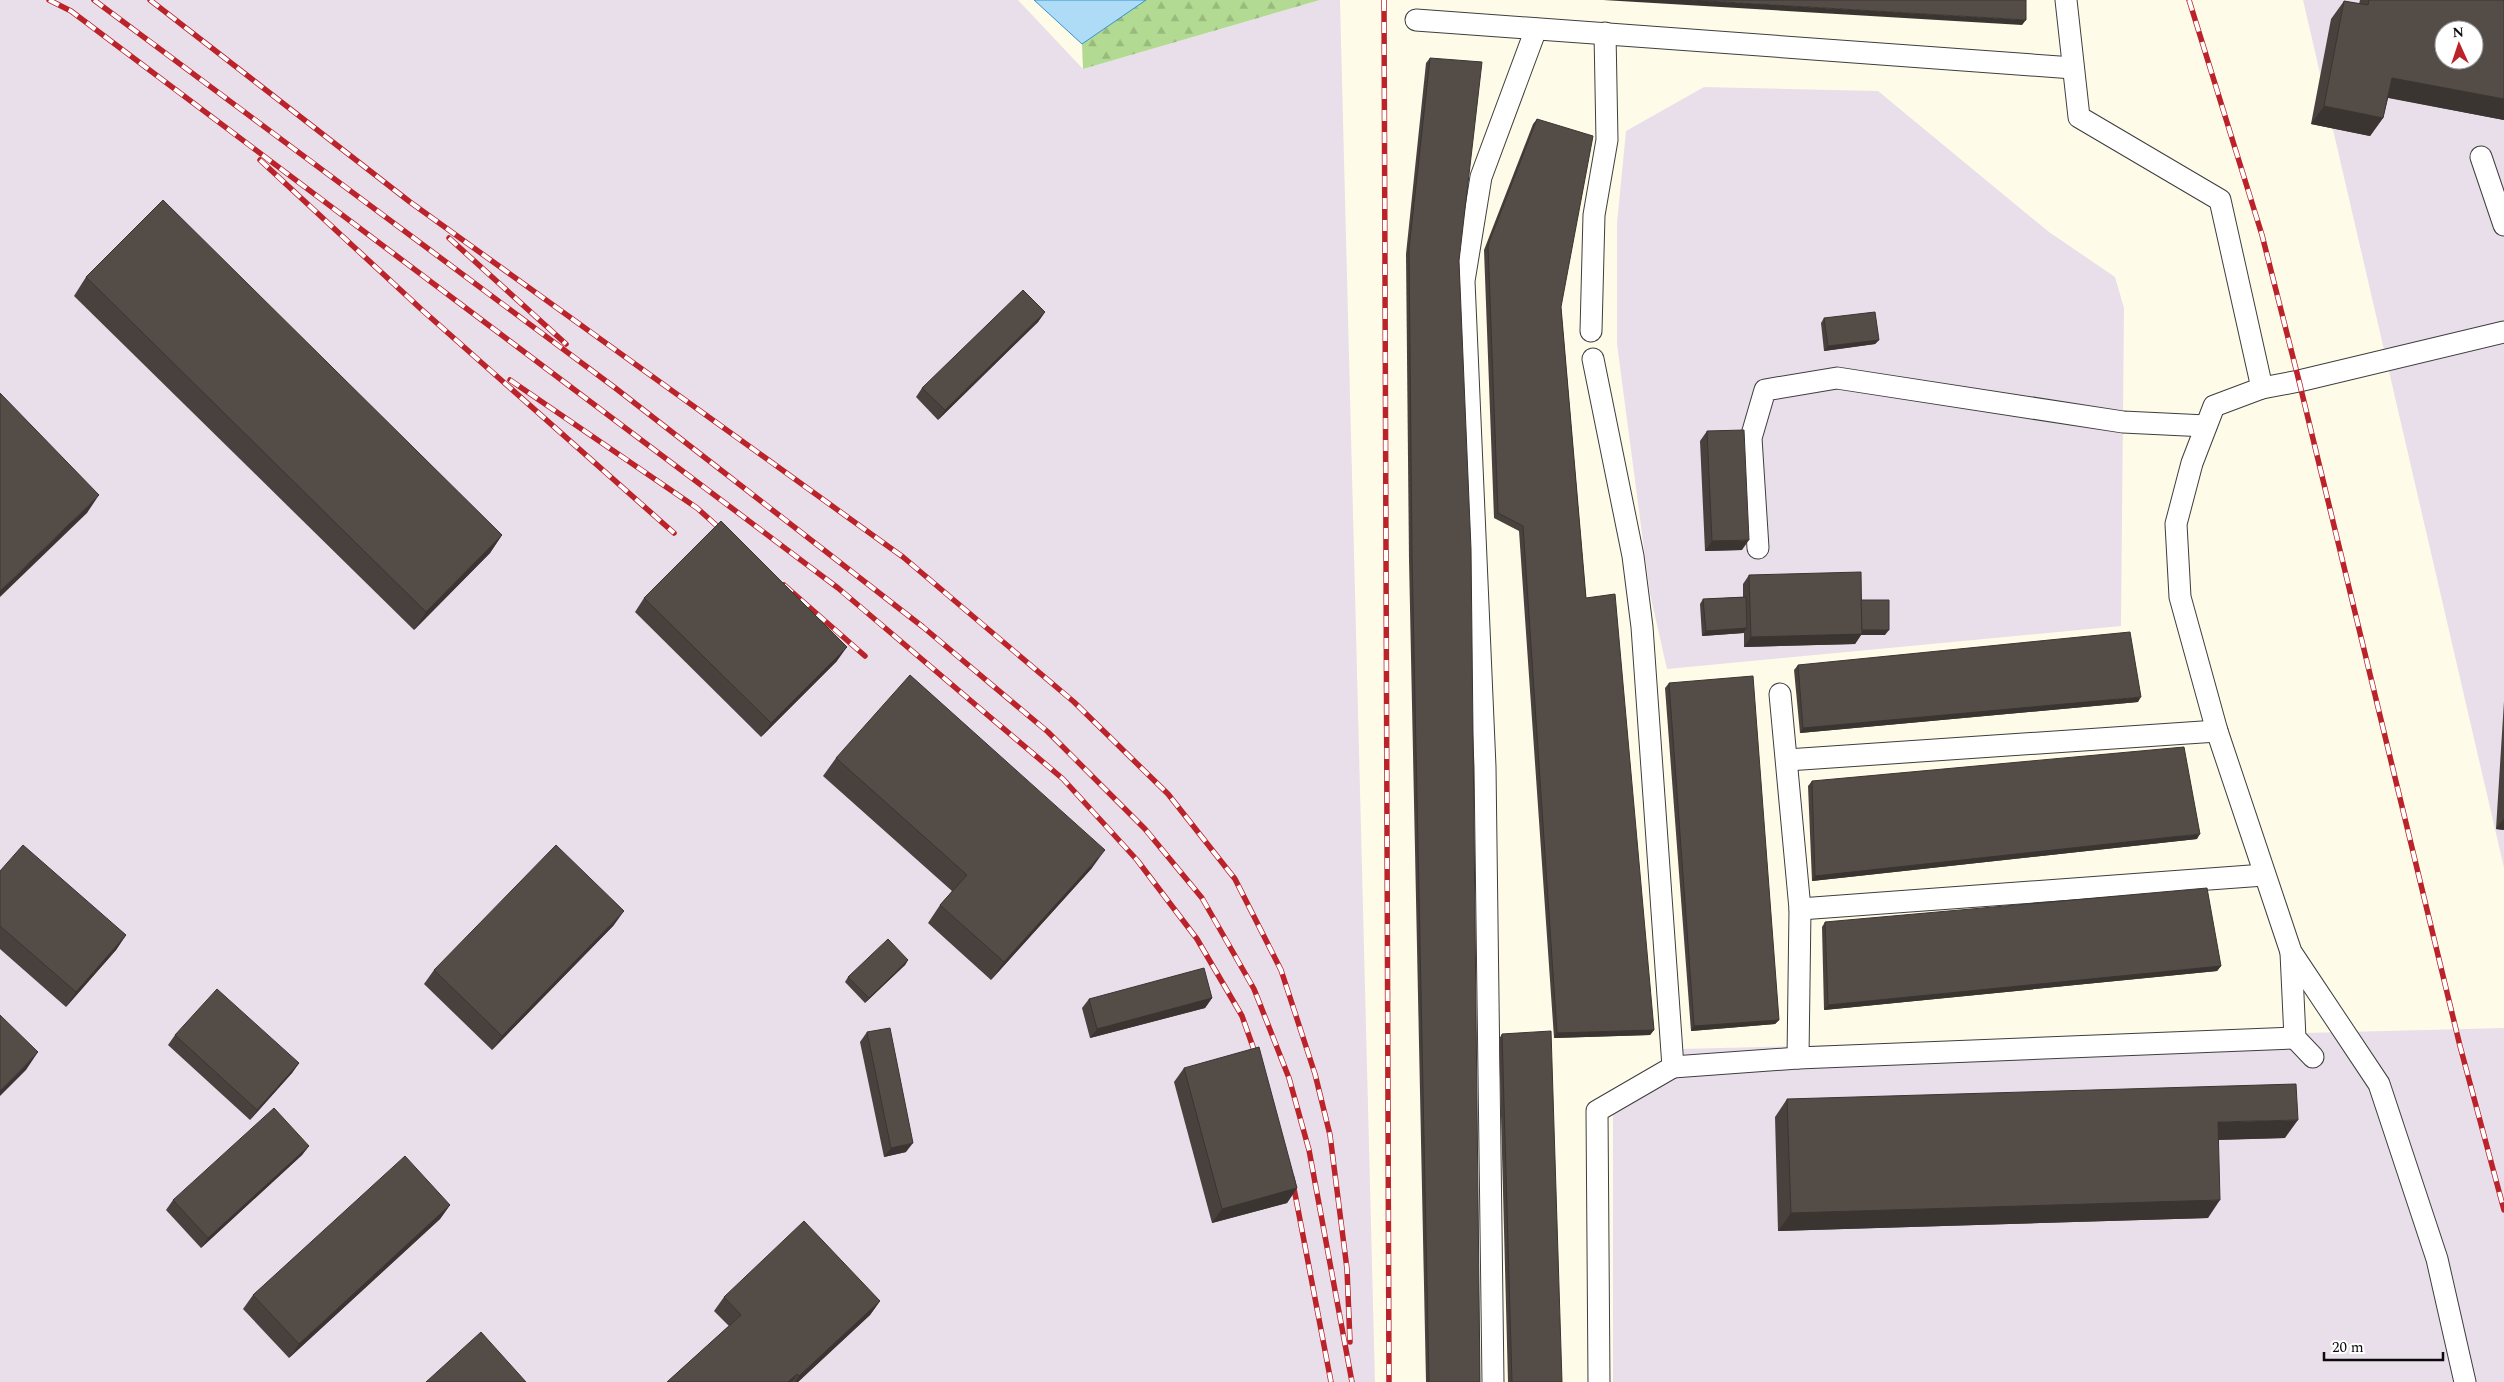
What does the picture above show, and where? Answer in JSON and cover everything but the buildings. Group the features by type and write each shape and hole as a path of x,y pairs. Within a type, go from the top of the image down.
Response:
{"lane":[{"path":"2066,0 2079,117 2220,200 2262,388"},
{"path":"1416,20 2073,68"},
{"path":"1493,1382 1485,767 1464,281 1481,177 1536,29"},
{"path":"1591,331 1594,214 1607,140 1605,33"},
{"path":"2481,158 2504,225"},
{"path":"2465,1382 2437,1259 2378,1084 2291,952 2264,875 2217,731 2180,596 2176,524 2192,463 2214,406 2262,388 2299,381 2504,332"},
{"path":"1593,359 1633,556 1642,627 1673,1067"},
{"path":"1758,548 1751,438 1765,390 1837,378 2123,422 2206,426"},
{"path":"1780,694 1800,909 1798,1058"},
{"path":"1787,760 2217,731"},
{"path":"1800,909 2264,875"},
{"path":"2291,952 2295,1038 2313,1057"},
{"path":"1599,1382 1597,1111 1673,1067 1798,1058 2295,1038"}],"shaded area":[{"path":"0,0 1018,0 1083,69 1320,0 1340,0 1375,1382 0,1382"},
{"path":"2303,0 2504,0 2504,868"},
{"path":"1704,87 1878,91 2049,232 2115,277 2124,308 2121,626 1667,669 1650,594 1617,344 1617,223 1626,131"},
{"path":"2504,1028 2504,1382 1613,1382 1613,1105 1680,1049"}],"green space":[{"path":"1136,0 1320,0 1083,69 1082,44"}],"water":[{"path":"1034,0 1146,0 1082,44"}],"railway":[{"path":"49,0 71,11 838,588 1063,779 1137,860 1197,939 1242,1016 1258,1061"},
{"path":"94,0 614,387 923,627 1048,732 1145,829 1202,898 1254,989 1289,1078 1309,1150 1352,1382"},
{"path":"150,0 410,202 903,557 1074,702 1168,794 1235,879 1281,970 1315,1074 1330,1135 1347,1269 1350,1342"},
{"path":"1384,0 1389,1382"},
{"path":"2189,0 2262,235 2460,1046 2504,1210"},
{"path":"260,160 421,309 674,533"},
{"path":"449,238 566,344"},
{"path":"510,380 697,508 727,535"},
{"path":"784,585 865,656"},
{"path":"1292,1178 1331,1382"}]}
